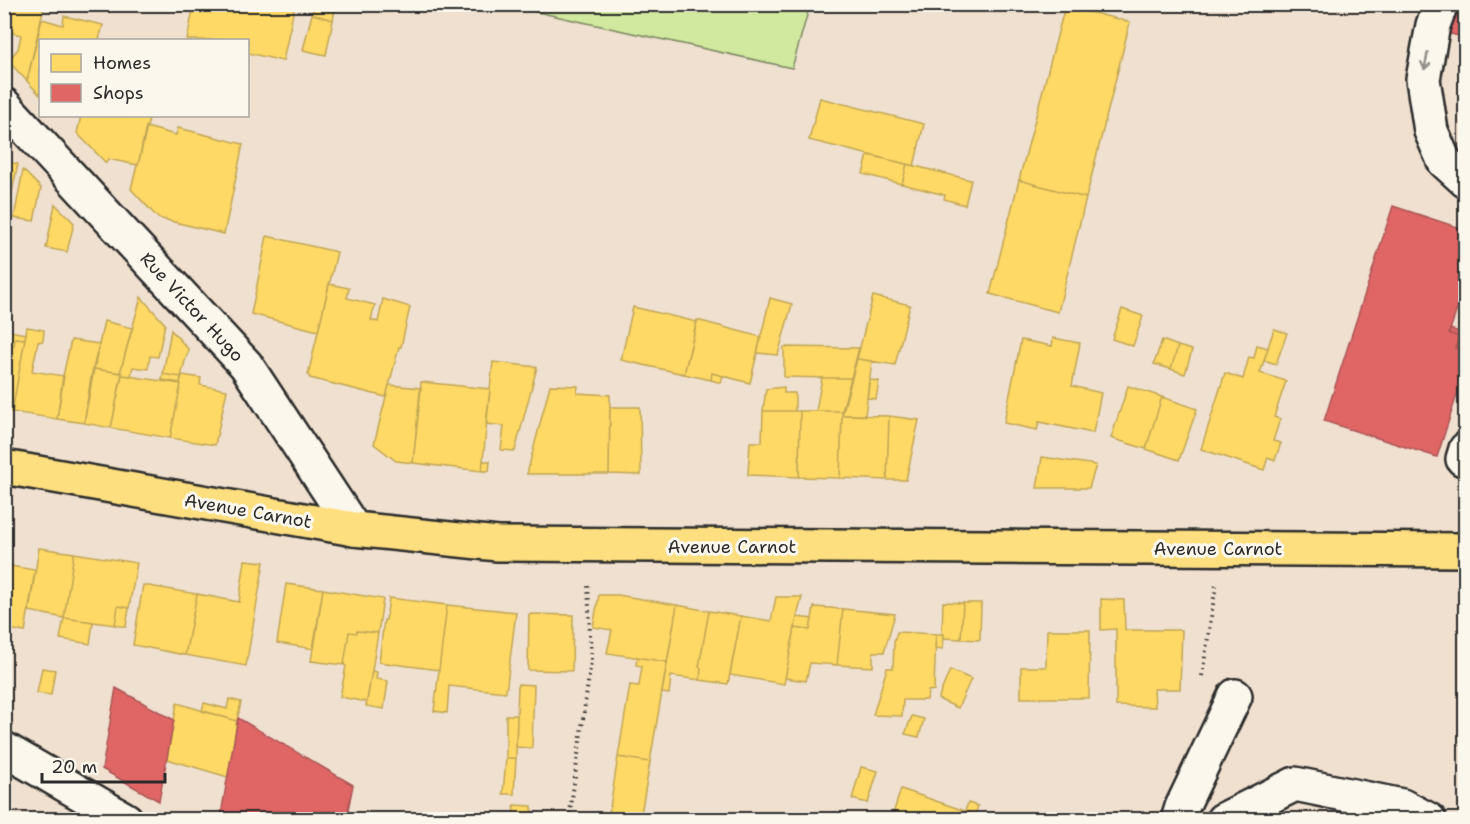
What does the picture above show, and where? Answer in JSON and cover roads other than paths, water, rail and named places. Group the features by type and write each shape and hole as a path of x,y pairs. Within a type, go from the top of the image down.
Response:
{"main road":[{"name":"Avenue Carnot","path":"4,467 354,530 498,544 1466,550"}],"street":[{"path":"1441,4 1433,26 1423,79 1431,131 1435,141 1444,161 1466,181"},
{"name":"Rue Victor Hugo","path":"4,105 246,365 354,530"},
{"path":"1178,819 1235,696"},
{"path":"4,749 126,819"},
{"path":"1227,819 1294,784 1402,806 1429,819"}]}
